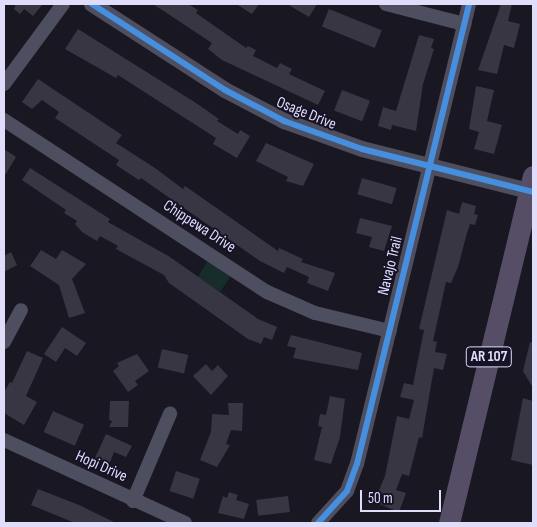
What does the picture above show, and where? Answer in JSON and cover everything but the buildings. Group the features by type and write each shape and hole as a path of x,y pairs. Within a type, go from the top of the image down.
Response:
{"main road":[{"name":"AR 107","path":"449,523 532,186"}],"street":[{"path":"4,84 63,4"},
{"name":"Osage Drive","path":"92,4 225,90 284,121 333,141 430,165 532,186"},
{"path":"386,4 464,24"},
{"name":"Navajo Trail","path":"318,523 338,504 352,480 469,4"},
{"name":"Chippewa Drive","path":"4,120 267,292 315,313 390,331"},
{"path":"4,342 21,310"},
{"path":"133,501 170,414"},
{"name":"Hopi Drive","path":"4,440 133,501 185,523"}],"green space":[{"path":"208,261 231,276 220,292 198,277"}],"cycle path":[{"path":"92,4 225,90 284,121 362,149 533,192"},
{"path":"318,523 347,491 357,464 469,4"}]}
